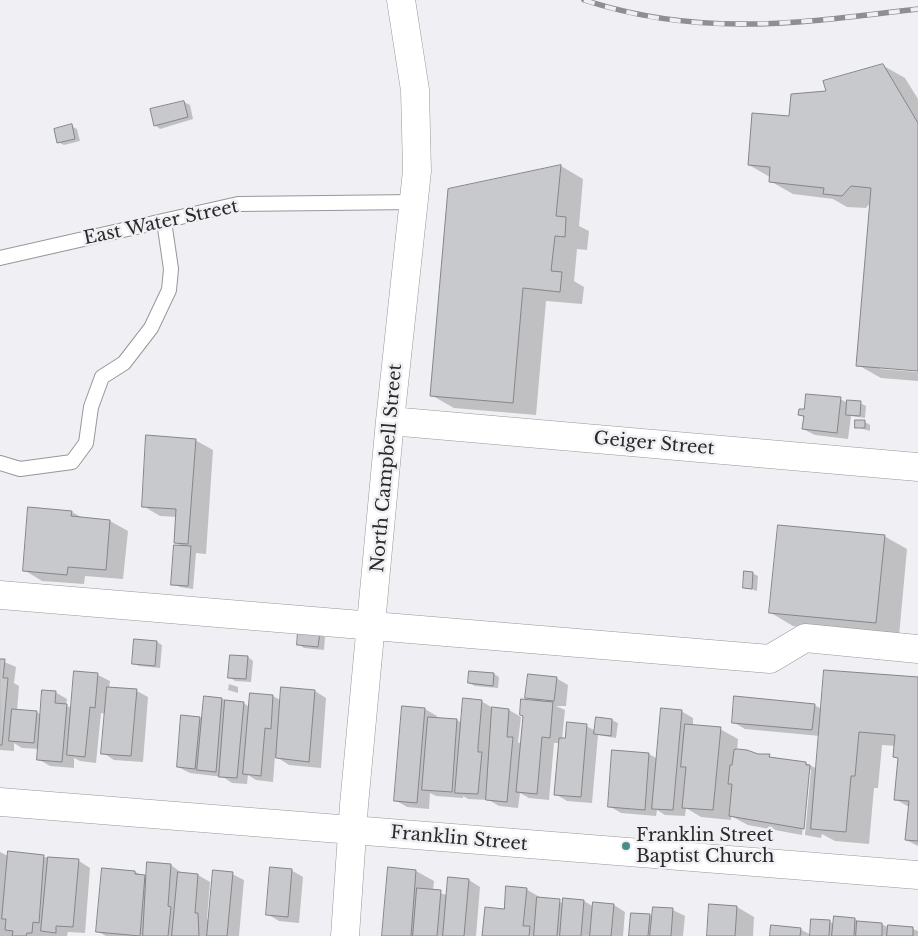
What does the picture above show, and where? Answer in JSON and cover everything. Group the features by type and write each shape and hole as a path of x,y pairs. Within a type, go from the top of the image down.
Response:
{"street":[{"name":"North Campbell Street","path":"345,936 352,829 390,421 414,202 418,134 401,0"},
{"name":"Geiger Street","path":"390,421 918,466"},
{"path":"0,595 770,659 805,638 918,649"},
{"name":"Franklin Street","path":"0,802 918,875"}],"lane":[{"name":"East Water Street","path":"0,258 238,204 414,202"},
{"path":"0,463 20,469 72,462 86,443 91,407 102,377 124,363 152,328 169,290 171,269 164,221"}],"building":[{"path":"883,64 918,123 918,371 856,366 871,188 851,186 842,196 823,194 824,188 769,182 770,167 748,165 752,113 789,116 791,94 826,91 823,81"},
{"path":"184,101 188,117 154,126 150,109"},
{"path":"72,124 75,139 57,143 54,129"},
{"path":"561,165 556,216 566,217 565,237 555,236 551,271 562,272 560,292 523,288 513,403 430,396 448,189"},
{"path":"806,394 841,397 837,433 802,429 804,416 798,415 799,409 804,409"},
{"path":"847,400 861,401 860,416 846,415"},
{"path":"855,420 865,420 865,428 855,428"},
{"path":"146,435 196,439 188,544 174,543 176,509 142,507"},
{"path":"28,507 72,511 71,516 110,520 106,570 68,567 67,575 23,571"},
{"path":"778,525 885,535 876,623 769,613"},
{"path":"174,545 191,546 188,586 171,585"},
{"path":"744,571 753,572 752,589 743,588"},
{"path":"298,631 320,632 318,647 297,645"},
{"path":"134,639 157,641 155,666 132,664"},
{"path":"230,655 248,656 246,679 228,678"},
{"path":"0,659 5,659 3,678 8,678 2,745 0,745"},
{"path":"824,670 918,677 918,841 905,840 909,801 894,800 898,758 893,757 895,735 859,732 855,776 851,776 846,832 811,829"},
{"path":"74,671 98,673 95,708 90,707 85,757 67,755"},
{"path":"469,671 494,673 493,686 468,683"},
{"path":"528,674 557,677 554,701 525,698"},
{"path":"107,687 137,689 131,756 101,754"},
{"path":"281,687 315,690 309,762 276,758"},
{"path":"42,690 56,691 55,703 67,704 62,762 37,760"},
{"path":"250,693 273,695 271,729 265,728 261,776 243,774"},
{"path":"204,696 222,698 216,772 197,770"},
{"path":"734,696 815,704 812,730 732,723"},
{"path":"463,698 482,700 478,752 482,752 478,794 455,793"},
{"path":"521,699 553,702 550,738 542,737 537,794 516,792 523,716 520,715"},
{"path":"225,700 244,702 237,778 219,777"},
{"path":"402,706 425,708 417,803 394,801"},
{"path":"492,707 509,709 507,737 513,737 507,802 486,800"},
{"path":"661,708 682,710 673,810 652,809"},
{"path":"12,709 37,711 34,743 9,741"},
{"path":"181,715 200,717 195,769 177,767"},
{"path":"428,717 457,719 452,792 422,790"},
{"path":"596,717 612,719 611,736 594,734"},
{"path":"567,722 587,724 581,797 554,795 559,738 565,738"},
{"path":"685,724 721,727 713,810 682,808 686,767 681,767"},
{"path":"612,750 649,753 645,810 608,807"},
{"path":"734,750 758,754 770,754 769,757 806,762 806,765 810,765 804,829 729,816 732,784 728,784 730,765 732,765"},
{"path":"8,851 44,855 39,923 33,922 32,933 27,933 26,936 12,936 13,931 5,930 6,919 2,919"},
{"path":"48,857 79,859 73,927 56,926 56,933 41,931"},
{"path":"147,862 171,864 168,906 171,907 168,936 143,936"},
{"path":"270,867 292,869 288,917 266,915"},
{"path":"388,867 416,870 411,936 382,936"},
{"path":"102,868 135,871 135,874 145,875 140,936 96,932"},
{"path":"213,870 233,872 227,936 207,936"},
{"path":"178,872 198,874 195,913 198,913 199,936 172,936"},
{"path":"448,877 469,879 464,936 443,936"},
{"path":"506,886 527,888 523,926 530,926 529,936 482,936 485,907 504,909"},
{"path":"417,888 441,890 437,936 413,936"},
{"path":"537,897 560,899 557,936 534,936"},
{"path":"563,898 584,900 581,936 560,936"},
{"path":"593,902 614,904 611,936 590,936"},
{"path":"709,904 737,906 735,936 707,936"},
{"path":"653,907 673,908 671,936 650,936"},
{"path":"631,913 650,914 648,936 629,936"},
{"path":"834,916 855,918 854,936 832,936"},
{"path":"811,919 830,920 829,936 810,936"},
{"path":"857,921 882,923 882,936 856,936"},
{"path":"771,925 801,928 800,936 770,936"},
{"path":"888,925 913,927 913,936 887,936"}],"railway":[{"path":"584,0 627,12 710,23 791,22 918,9"}],"place":[{"name":"Franklin Street Baptist Church","path":"626,846"}]}
